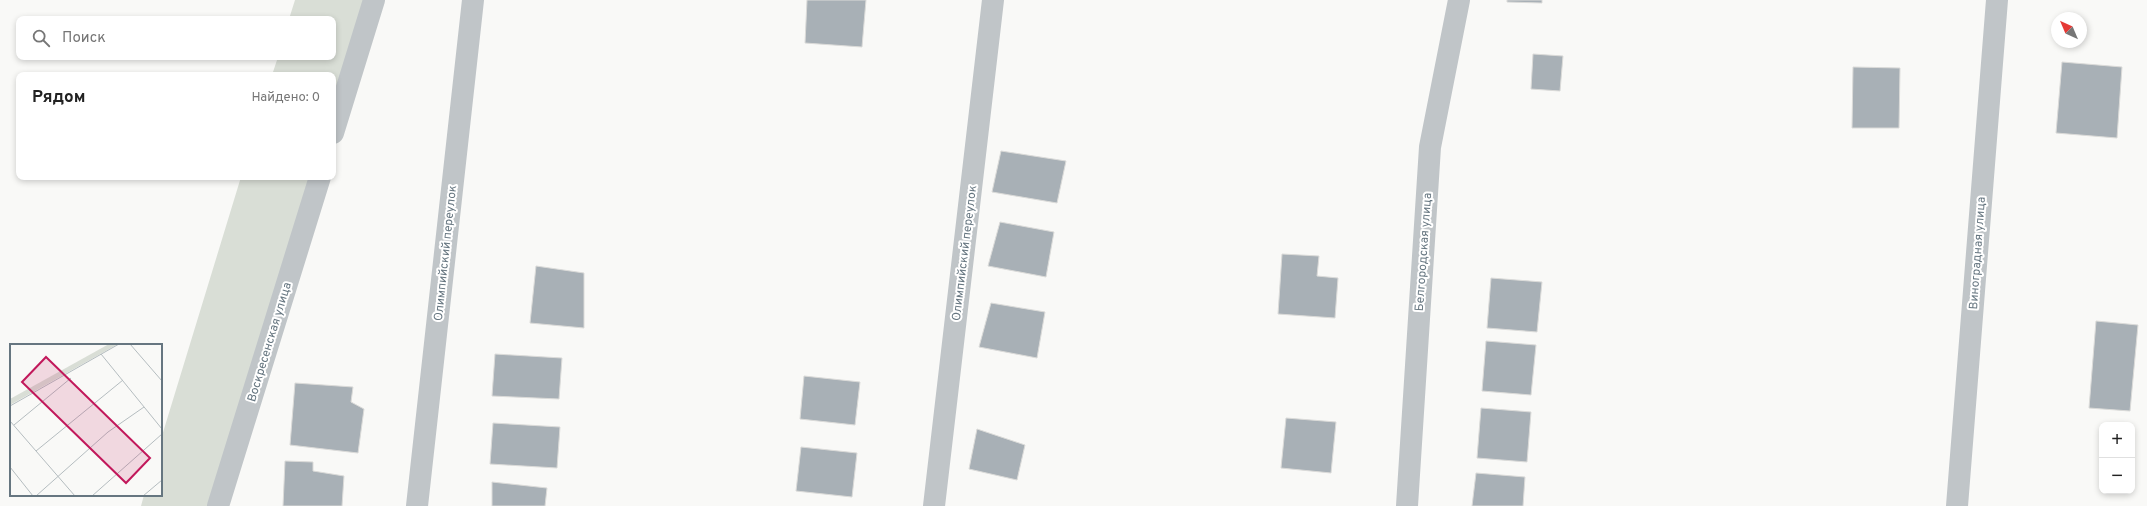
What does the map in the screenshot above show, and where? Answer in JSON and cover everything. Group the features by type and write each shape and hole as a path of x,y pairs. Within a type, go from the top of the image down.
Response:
{"street":[{"path":"336,124 374,0"},
{"name":"Олимпийский переулок","path":"417,506 473,0"},
{"name":"Олимпийский переулок","path":"934,506 993,0"},
{"name":"Белгородская улица","path":"1407,506 1430,147 1460,0"},
{"name":"Виноградная улица","path":"1957,506 1997,0"},
{"name":"Воскресенская улица","path":"218,506 319,180"}],"shaded area":[{"path":"295,0 370,0 336,114 336,72 273,72 277,60 336,60 336,16 290,16"},
{"path":"240,180 316,180 219,506 141,506 144,496 162,496 162,436"}],"building":[{"path":"807,0 866,0 862,47 805,43"},
{"path":"1507,0 1542,0 1542,3 1507,2"},
{"path":"1533,54 1563,56 1560,91 1531,89"},
{"path":"2062,62 2122,67 2117,138 2056,133"},
{"path":"1853,67 1900,68 1899,128 1852,128"},
{"path":"1001,151 1066,161 1057,203 992,192"},
{"path":"1000,222 1054,232 1046,277 988,266"},
{"path":"1282,254 1319,256 1317,276 1338,278 1335,318 1278,314"},
{"path":"536,266 584,273 584,328 530,323"},
{"path":"1491,278 1542,282 1537,332 1487,328"},
{"path":"991,303 1045,312 1037,358 979,347"},
{"path":"2096,321 2138,325 2130,411 2089,408"},
{"path":"1486,341 1536,345 1531,395 1482,391"},
{"path":"495,354 562,358 559,399 492,396"},
{"path":"804,376 860,382 855,425 800,419"},
{"path":"295,383 353,387 351,402 364,409 358,453 290,445"},
{"path":"1481,408 1531,412 1527,462 1477,458"},
{"path":"1286,418 1336,422 1331,473 1281,468"},
{"path":"493,423 560,427 557,468 490,464"},
{"path":"977,429 1025,445 1017,480 969,469"},
{"path":"801,447 857,453 852,497 796,491"},
{"path":"285,461 313,462 313,471 344,476 342,506 283,506"},
{"path":"1476,473 1525,477 1523,506 1472,506"},
{"path":"492,482 547,488 545,506 492,506"}]}
